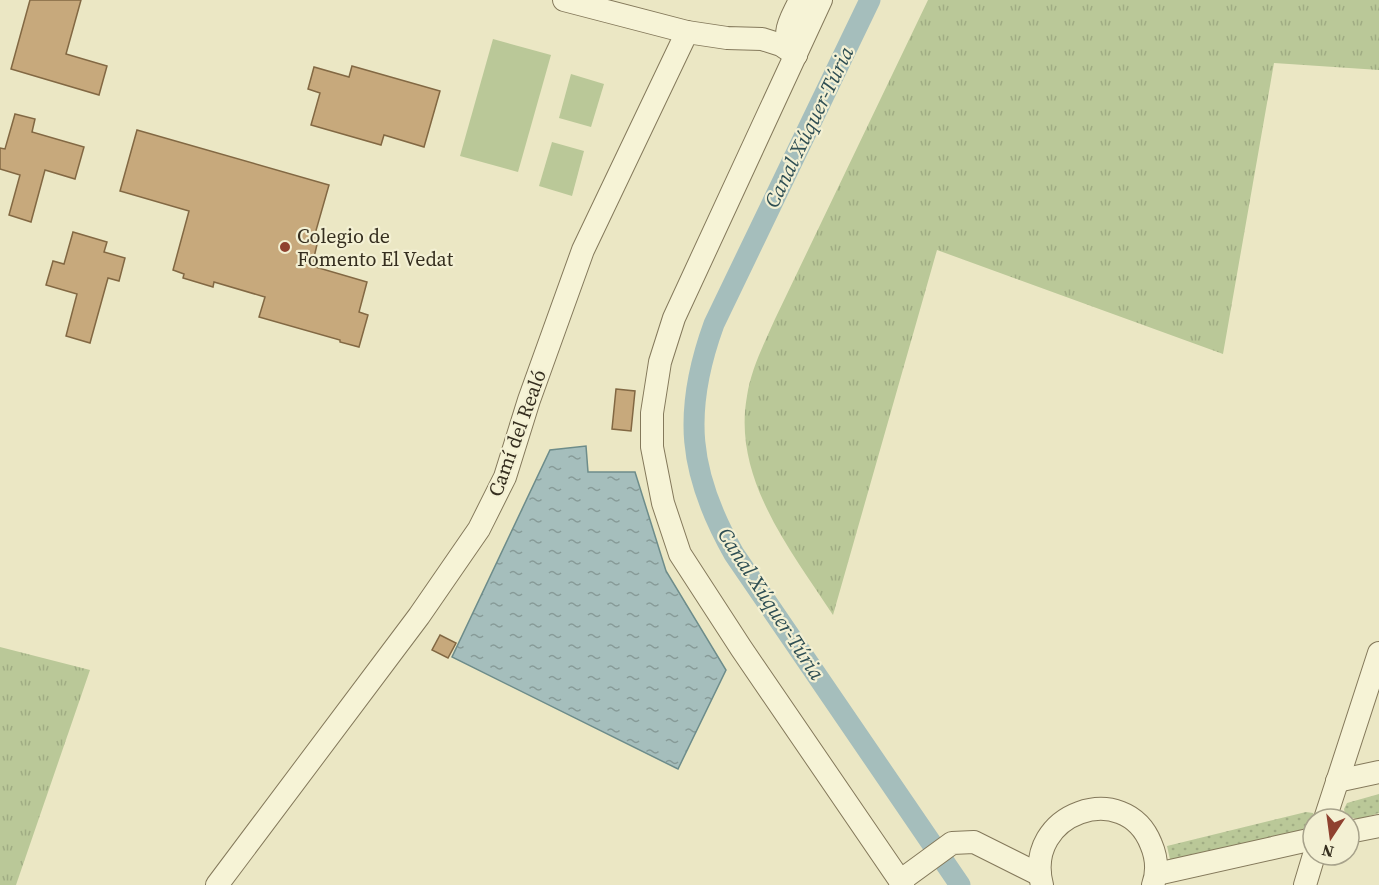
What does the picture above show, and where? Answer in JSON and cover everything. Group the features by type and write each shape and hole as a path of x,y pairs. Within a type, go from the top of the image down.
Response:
{"street":[{"path":"564,0 687,32 727,38 762,39 774,38 783,31 800,0"},
{"path":"821,0 674,318 660,362 652,413 652,447 663,503 680,554 741,648 905,879 952,843 974,842 1041,880 1041,855 1054,829 1078,812 1098,808 1117,812 1135,821 1148,836 1155,855 1155,880 1301,842"},
{"path":"789,23 786,35 787,44 796,55"},
{"name":"Camí del Realó","path":"217,885 419,616 479,530 505,477 529,400 583,250 687,32"},
{"path":"762,39 781,45 796,55"},
{"path":"1329,807 1379,654"},
{"path":"1337,781 1379,772"},
{"path":"1361,829 1379,826"},
{"path":"1305,885 1310,867"}],"green space":[{"path":"928,0 1379,0 1379,70 1274,63 1223,354 937,250 833,615 783,539 757,484 748,456 745,426 747,396 762,347"},
{"path":"493,39 551,55 518,172 460,156"},
{"path":"571,74 604,84 591,127 559,118"},
{"path":"552,142 584,151 572,196 539,186"},
{"path":"0,647 90,670 16,885 0,885"},
{"path":"1379,794 1379,813 1361,818 1361,807 1345,807 1347,803"},
{"path":"1301,813 1301,832 1171,864 1167,846"}],"water":[{"path":"586,446 588,472 635,472 666,571 726,670 678,769 452,657 550,450"}],"building":[{"path":"30,0 81,0 66,54 107,66 99,95 11,69"},
{"path":"352,66 440,91 424,147 384,135 381,145 311,125 320,93 308,89 314,67 349,77"},
{"path":"15,114 35,119 32,132 84,147 75,179 45,170 31,222 9,215 20,175 0,169 0,148 5,149"},
{"path":"137,130 329,185 315,234 319,236 312,266 367,282 359,312 368,315 359,347 259,317 265,297 214,282 213,287 183,278 184,274 173,270 189,211 120,191"},
{"path":"73,232 107,242 104,252 125,258 119,281 108,278 90,343 66,336 77,294 46,285 53,261 64,264"},
{"path":"616,389 635,391 631,431 612,429"},
{"path":"440,635 456,643 448,658 432,650"}],"waterway":[{"name":"Canal Xúquer-Túria","path":"870,0 714,324 697,386 694,414 695,442 699,469 707,496 734,554 960,885"}],"place":[{"name":"Colegio de Fomento El Vedat","path":"285,247"}]}
